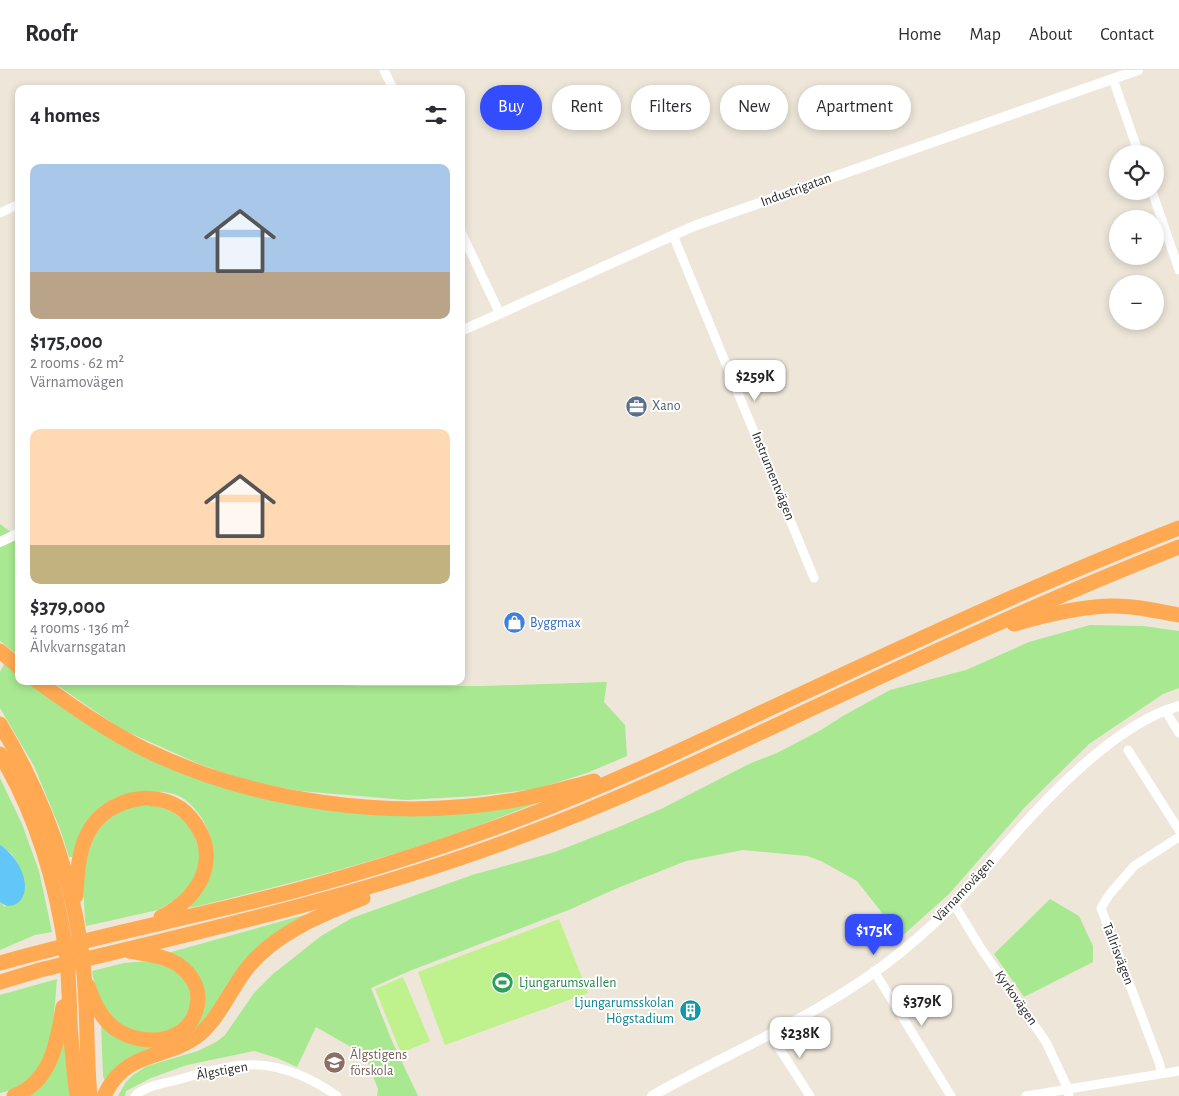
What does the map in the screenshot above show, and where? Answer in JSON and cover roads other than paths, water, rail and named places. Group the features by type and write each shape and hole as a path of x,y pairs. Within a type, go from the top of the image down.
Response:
{"highway":[{"path":"0,963 111,934 246,904 381,867 528,816 646,766 975,614 1130,547 1179,528"},
{"path":"104,1096 116,1076 129,1064 178,1047 201,1033 211,1023 234,986 250,965 268,947 320,916 459,859 595,808 953,643 1134,564 1179,547"},
{"path":"953,643 1020,622 1081,608 1124,606 1179,615"},
{"path":"1159,611 1179,621"},
{"path":"0,651 15,664"},
{"path":"43,685 84,715 146,750 218,779 277,795 331,804 380,808 445,808 508,802 646,766"},
{"path":"0,724 34,787 70,888 76,913 84,974 90,1096"},
{"path":"0,754 35,825 50,872 66,953 77,1096"},
{"path":"76,913 78,865 88,833 109,808 123,801 152,798 178,808 191,818 200,831 207,858 200,884 191,896 180,907 141,927"},
{"path":"3,981 40,970 305,906 386,883 459,859"},
{"path":"84,974 90,992 103,1017 125,1035 161,1040 181,1032 195,1014 198,1004 196,984 180,966 169,960 125,950"},
{"path":"14,1096 30,1087 44,1074 52,1058 58,1040 68,981"}],"street":[{"path":"384,70 390,85"},
{"name":"Industrigatan","path":"465,329 694,226 1138,70"},
{"path":"1112,79 1135,145"},
{"path":"1155,200 1179,270"},
{"path":"0,213 15,206"},
{"name":"Instrumentvägen","path":"673,235 814,578"},
{"path":"465,240 500,314"},
{"path":"0,542 15,535"},
{"name":"Värnamovägen","path":"652,1096 770,1034 837,996 902,951 954,904 1052,795 1090,760 1129,730 1165,710 1179,706"},
{"path":"1165,710 1179,733"},
{"path":"1128,750 1179,830"},
{"name":"Tallrisvägen","path":"1161,1073 1160,1065 1101,908 1109,895 1134,866 1179,837"},
{"name":"Kyrkovägen","path":"954,904 980,947 1046,1042 1069,1092"},
{"path":"874,971 951,1096"},
{"path":"770,1034 810,1096"},
{"name":"Älgstigen","path":"136,1096 140,1091 188,1077 230,1066 252,1065 277,1068 296,1073 337,1096"},
{"path":"1026,1096 1069,1092 1179,1071"}],"water":[{"path":"0,845 5,848 21,869 25,887 20,901 9,906 0,902"}],"place":[{"name":"Xano","path":"636,406"},
{"name":"Byggmax","path":"514,623"},
{"name":"Ljungarumsvallen","path":"503,983"},
{"name":"Ljungarumsskolan Högstadium","path":"690,1011"},
{"name":"Älgstigens förskola","path":"334,1063"}]}
